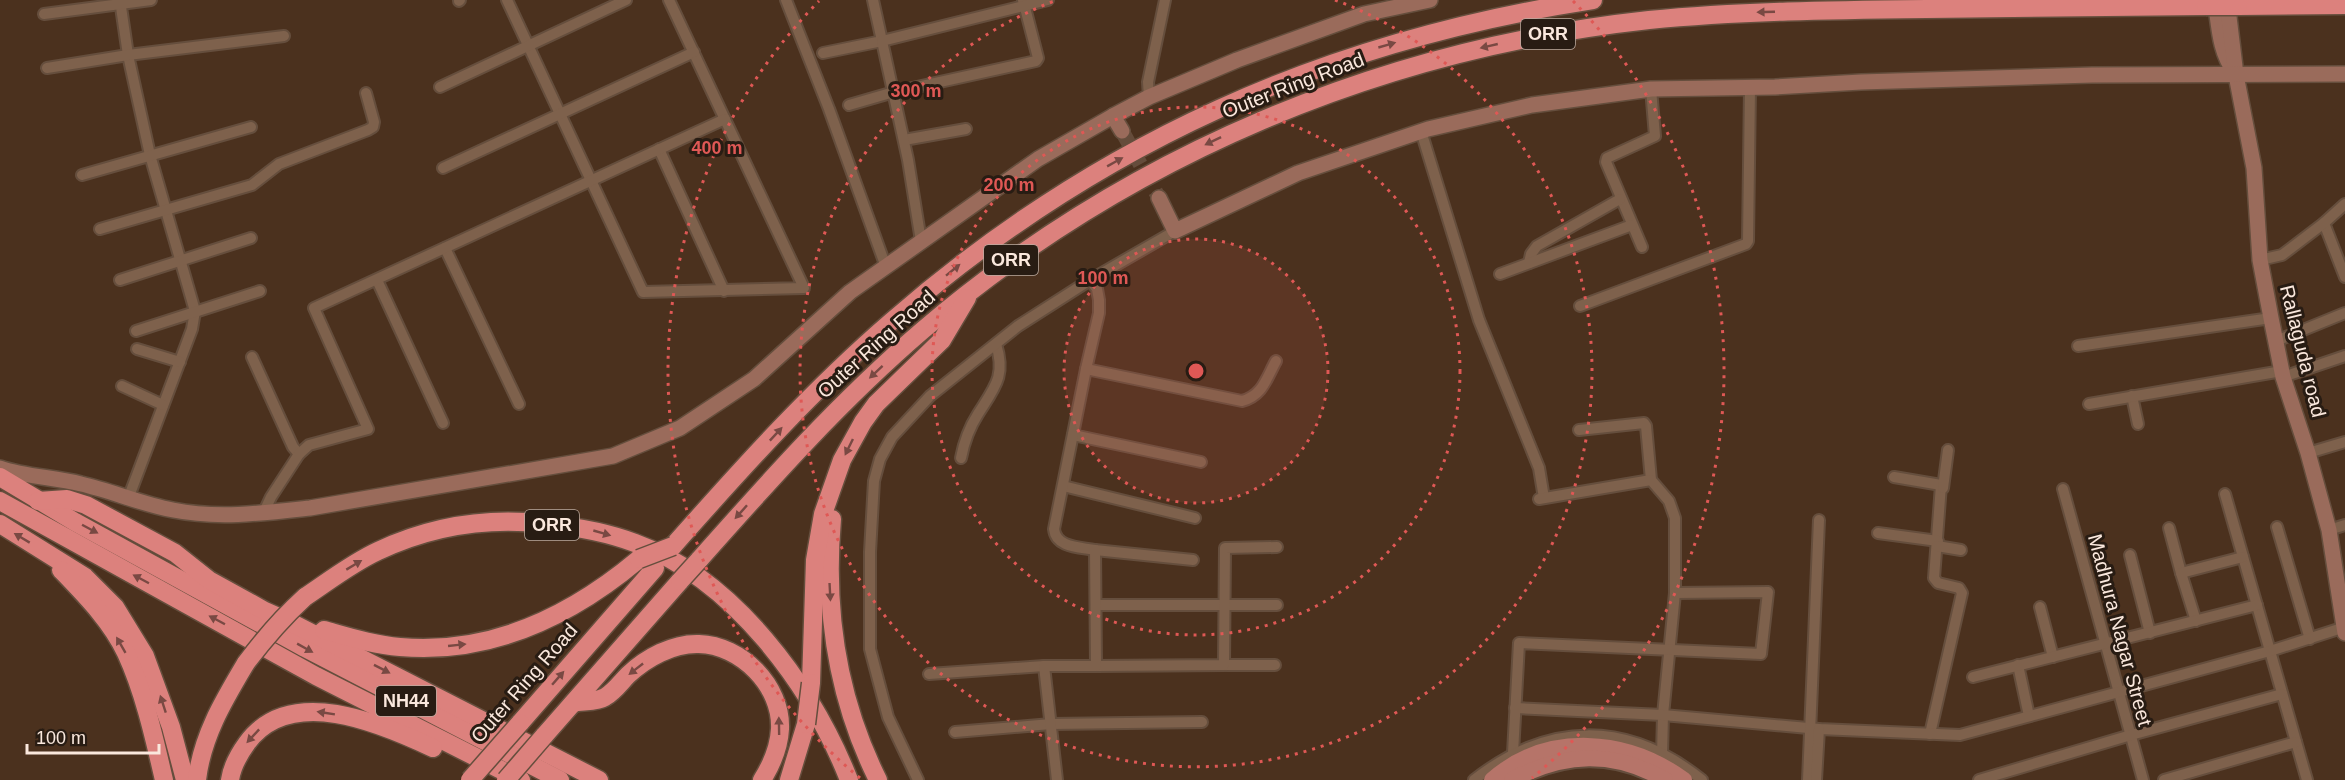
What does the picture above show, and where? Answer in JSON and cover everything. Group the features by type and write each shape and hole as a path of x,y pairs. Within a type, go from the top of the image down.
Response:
{"highway":[{"name":"Outer Ring Road","path":"470,780 520,723 647,563 673,546 816,392 892,321 957,267 1035,211 1098,171 1163,136 1272,85 1331,63 1433,32 1498,16 1593,0"},
{"name":"Outer Ring Road","path":"506,780 774,476 835,411 906,344 973,288 1028,248 1112,195 1175,160 1251,123 1350,85 1440,58 1545,34 1649,20 1824,10 2210,3 2345,5"},
{"path":"878,780 852,720 838,668 830,606 825,532 826,506 842,460 863,422 876,404 942,340 973,288"},
{"name":"NH44","path":"0,477 38,501 67,499 86,505 175,553 209,587 259,615 305,648 560,780"},
{"name":"NH44","path":"0,501 316,676 520,780"},
{"name":"ORR","path":"198,772 219,707 260,645 291,609 305,597 377,551 425,533 477,522 518,521 586,528 636,543 670,560 709,585 760,632 792,675 832,741 849,780"},
{"path":"0,524 85,577 115,607 134,635 158,688 185,780"},
{"path":"789,780 807,724 811,683 815,560 825,532"},
{"path":"44,551 83,593 110,627 125,651 153,733 164,780"},
{"name":"ORR","path":"259,615 399,647 442,647 485,642 521,632 554,617 647,563"},
{"name":"ORR","path":"292,622 598,780"},
{"path":"573,703 604,698 640,665 655,655 678,647 698,644 716,646 736,655 756,669 767,684 777,705 780,727 777,750 762,780"},
{"path":"230,780 237,757 254,734 272,721 296,712 323,711 376,724 497,780"}],"main road":[{"path":"1492,780 1512,766 1529,758 1563,748 1594,744 1634,752 1656,761 1684,780"},
{"path":"1512,780 1550,764 1587,758 1621,760 1665,780"}],"street":[{"path":"44,14 120,2 151,0"},
{"path":"507,0 643,292 804,288 669,0"},
{"path":"440,87 626,0"},
{"path":"786,0 829,109 886,267"},
{"path":"873,0 904,140 921,241"},
{"path":"823,53 882,41 1024,3 1048,0"},
{"path":"1149,98 1148,82 1165,0"},
{"path":"0,468 19,475 74,482 175,511 218,514 270,513 614,456 680,428 754,378 850,292 1038,159 1113,116 1237,60 1364,14 1430,0"},
{"path":"120,2 128,55 150,155 195,311 192,329 180,363 128,499"},
{"path":"849,105 894,92 1036,61 1038,57 1024,3"},
{"path":"2210,3 2226,61 2236,75"},
{"path":"2232,3 2236,75"},
{"path":"47,68 128,55 284,36"},
{"path":"443,168 694,52"},
{"path":"918,780 888,717 870,649 870,552 874,481 880,459 892,437 930,396 1018,326 1090,280 1175,231 1298,173 1421,132 1533,105 1651,89 2092,75 2345,74"},
{"name":"Rallaguda road","path":"2236,75 2254,168 2260,260 2271,318 2282,374 2308,453 2340,575 2345,630"},
{"path":"1580,306 1746,244 1748,241 1750,87"},
{"path":"1641,247 1606,162 1607,158 1655,136 1651,89"},
{"path":"100,229 252,185 279,164 368,130 373,127 374,122 366,93"},
{"path":"1113,116 1122,131"},
{"path":"270,513 271,497 299,454 309,445 368,429 314,308 725,119"},
{"path":"82,175 251,127"},
{"path":"904,140 966,129"},
{"path":"1421,132 1479,321 1539,468 1541,498 1651,480"},
{"path":"659,149 724,291"},
{"path":"1159,198 1175,231"},
{"path":"1529,263 1531,254 1538,246 1620,199"},
{"path":"2260,260 2282,255 2345,204"},
{"path":"2324,223 2342,258 2345,277"},
{"path":"1500,273 1632,225"},
{"path":"120,280 251,238"},
{"path":"445,248 519,404"},
{"path":"377,280 443,423"},
{"path":"1090,280 1097,289 1100,300 1099,313 1054,529 1055,537 1059,543 1095,550 1193,560"},
{"path":"136,331 260,291"},
{"path":"2276,341 2345,313"},
{"path":"2078,346 2271,318"},
{"path":"961,458 967,434 992,394 999,377 1000,359 996,344"},
{"path":"137,350 180,363"},
{"path":"2089,404 2282,374 2345,356"},
{"path":"252,357 293,447 299,454"},
{"path":"1086,369 1242,401 1254,398 1276,361"},
{"path":"122,386 163,405"},
{"path":"2132,396 2138,424"},
{"path":"1579,430 1644,423 1651,480 1669,501 1675,518 1675,593 1663,715 1662,755"},
{"path":"1073,435 1201,462"},
{"path":"2308,453 2345,442"},
{"path":"1930,734 1962,593 1959,588 1935,581 1948,450"},
{"path":"1894,477 1938,484 1943,488"},
{"path":"1063,486 1195,518"},
{"name":"Madhura Nagar Street","path":"2063,489 2143,780"},
{"path":"2225,494 2307,780"},
{"path":"1816,780 1819,520"},
{"path":"2329,530 2345,525"},
{"path":"2277,527 2310,639"},
{"path":"2169,528 2196,621"},
{"path":"1878,533 1938,543 1961,550"},
{"path":"1224,665 1225,548 1277,547"},
{"path":"1095,550 1096,666"},
{"path":"2130,555 2150,633"},
{"path":"2181,573 2243,557"},
{"path":"1513,753 1519,643 1761,654 1768,592 1675,593"},
{"path":"1096,605 1277,605"},
{"path":"1973,677 2257,605"},
{"path":"2040,606 2053,657"},
{"path":"1515,708 1663,715 1815,728 1960,735 2345,630"},
{"path":"929,674 1044,666 1275,665"},
{"path":"1044,666 1058,780"},
{"path":"2018,666 2029,716"},
{"path":"1979,780 2282,694"},
{"path":"955,732 1051,724 1202,722"},
{"path":"1808,780 1815,728"},
{"path":"1474,780 1513,753 1533,745 1580,735 1614,736 1646,746 1683,765 1702,780"},
{"path":"2164,780 2296,742"}],"tunnel":[{"path":"1122,131 1159,198"}]}
